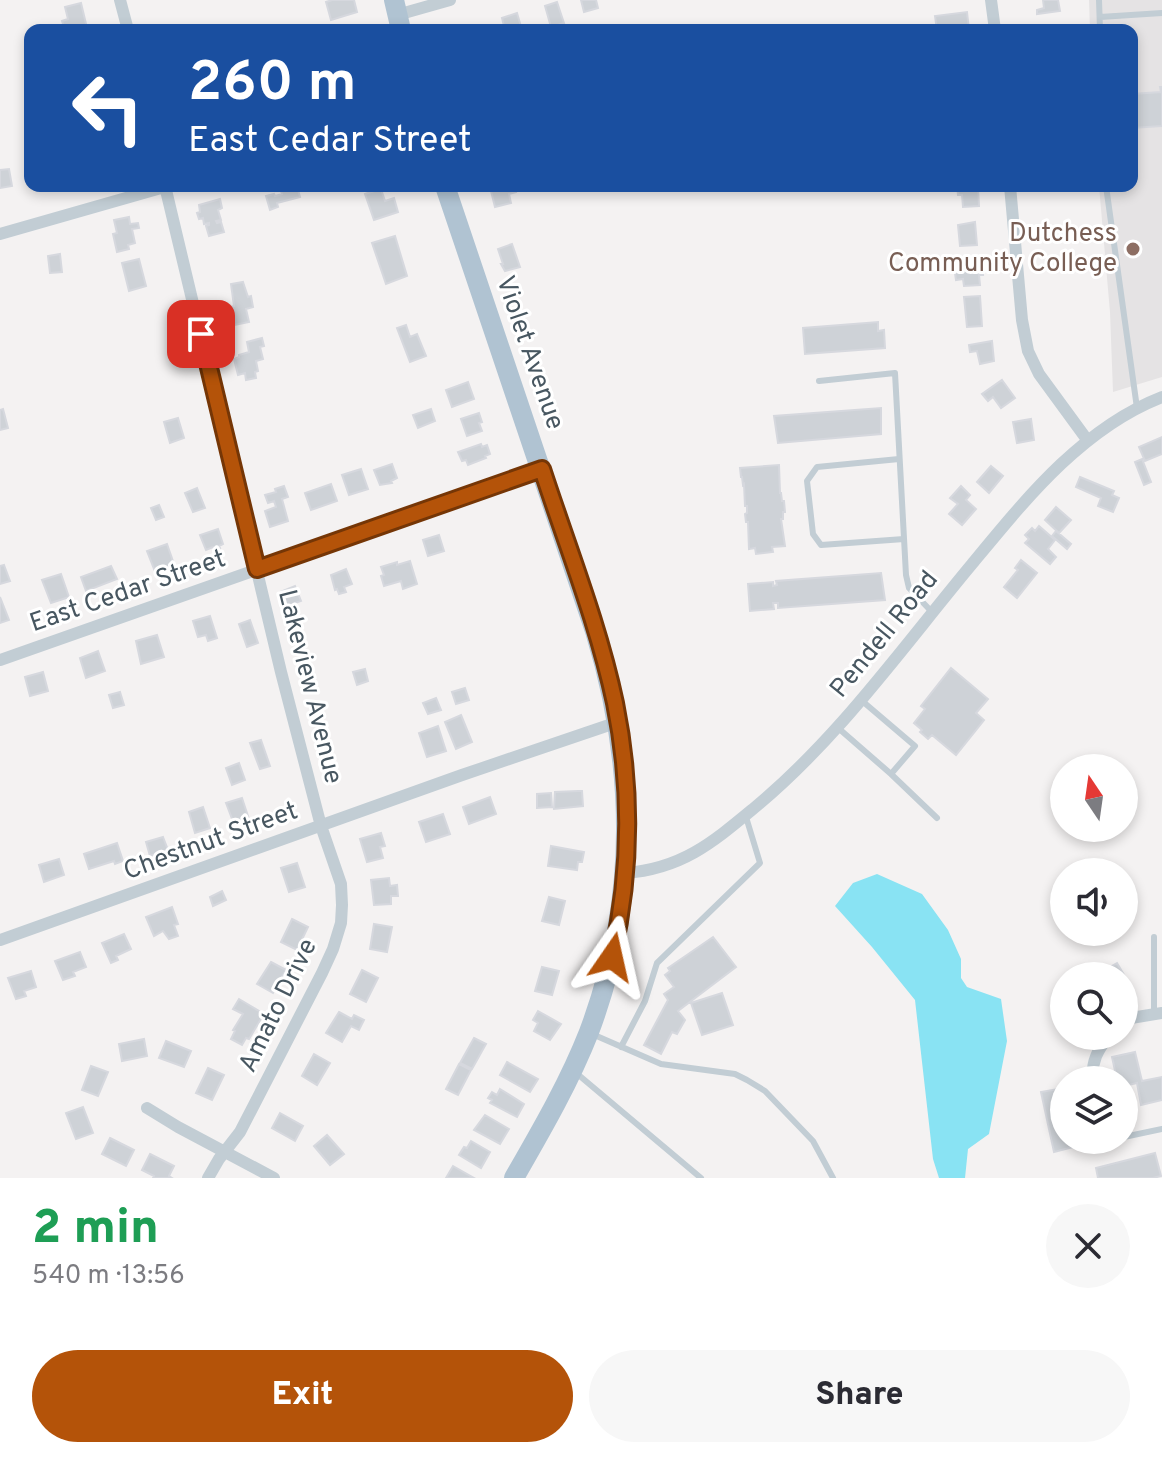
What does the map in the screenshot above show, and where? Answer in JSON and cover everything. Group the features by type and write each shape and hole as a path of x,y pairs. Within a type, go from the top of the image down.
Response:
{"main road":[{"name":"Violet Avenue","path":"447,192 603,655 618,722 626,796 625,873 612,957 589,1032 514,1178"}],"street":[{"path":"120,0 126,24"},
{"path":"397,15 450,0"},
{"path":"991,0 994,24"},
{"path":"0,234 145,192"},
{"name":"Lakeview Avenue","path":"167,192 281,672 321,826"},
{"path":"1011,192 1028,351 1044,382 1088,441"},
{"name":"Pendell Road","path":"625,873 660,868 684,859 746,815 800,767 837,727 1055,470 1088,441 1137,408 1162,397"},
{"name":"East Cedar Street","path":"0,660 542,469"},
{"name":"Chestnut Street","path":"0,940 618,722"},
{"name":"Amato Drive","path":"208,1178 240,1132 333,949 341,923 341,884 321,826"},
{"path":"1138,1017 1158,1013"},
{"path":"147,1108 274,1178"}],"lane":[{"path":"1099,0 1100,24"},
{"path":"1100,17 1162,13"},
{"path":"1107,192 1137,408"},
{"path":"819,381 895,373 906,575 909,588 932,612"},
{"path":"899,459 817,467 807,481 813,534 821,545 904,539"},
{"path":"861,700 915,746 891,774"},
{"path":"837,727 937,818"},
{"path":"621,1047 645,1001 657,963 760,863 746,815"},
{"path":"1154,937 1158,1013"},
{"path":"589,1032 661,1064 735,1074 765,1091 813,1141 833,1178"},
{"path":"572,1070 701,1178"},
{"path":"1138,1134 1162,1129"}],"shaded area":[{"name":"Dutchess Community College","path":"1089,0 1162,0 1162,377 1113,392 1100,192 1138,192 1138,24 1090,24"}],"water":[{"path":"877,874 922,894 948,930 961,959 961,978 967,987 1001,999 1007,1041 989,1134 968,1149 965,1178 939,1178 933,1159 915,1000 835,906 853,883"}],"building":[{"path":"354,0 357,12 331,20 326,2"},
{"path":"581,0 596,0 598,8 584,12"},
{"path":"1043,0 1058,0 1060,11 1037,14 1037,10 1044,8"},
{"path":"557,2 564,23 550,24 545,6"},
{"path":"81,3 86,24 63,24 62,21 68,19 65,7"},
{"path":"967,12 968,24 936,24 935,16"},
{"path":"517,13 520,24 504,24 502,18"},
{"path":"1162,87 1162,126 1138,128 1138,94 1161,92"},
{"path":"9,169 12,186 0,188 0,170"},
{"path":"299,192 300,197 277,203 278,207 270,210 266,196"},
{"path":"382,192 385,201 394,198 398,212 374,220 365,194"},
{"path":"491,192 516,192 509,194 511,203 495,207"},
{"path":"958,192 978,192 979,206 963,207 962,195"},
{"path":"220,199 222,208 218,210 221,220 216,221 221,222 224,232 209,236 206,226 209,223 204,224 197,213 200,212 199,205"},
{"path":"129,217 130,224 138,223 139,228 132,229 135,243 128,245 129,249 117,252 114,220"},
{"path":"975,222 977,245 960,246 958,225"},
{"path":"395,236 407,276 386,284 372,243"},
{"path":"512,244 520,267 505,271 498,249"},
{"path":"60,254 62,272 50,273 48,256"},
{"path":"978,257 983,275 979,275 980,285 964,286 963,279 956,280 955,273 952,273 954,259"},
{"path":"139,259 146,286 129,291 122,263"},
{"path":"243,282 253,307 246,309 249,322 234,325 230,307 234,306 231,284"},
{"path":"980,296 982,326 967,327 964,297"},
{"path":"878,322 878,331 884,330 885,348 805,354 803,328"},
{"path":"406,325 410,337 417,334 426,356 410,362 397,328"},
{"path":"262,338 264,346 260,347 263,359 256,361 256,378 246,380 245,373 238,375 234,359 249,352 247,342"},
{"path":"992,341 994,361 980,364 977,351 970,352 969,345"},
{"path":"1002,380 1015,398 1001,408 993,397 988,401 982,394"},
{"path":"468,382 474,399 452,407 446,390"},
{"path":"881,408 881,434 778,443 774,416"},
{"path":"3,409 8,428 0,430 0,410"},
{"path":"431,409 435,421 418,428 413,415"},
{"path":"479,413 482,431 467,436 461,419"},
{"path":"178,418 184,438 170,443 164,422"},
{"path":"1031,419 1034,440 1017,443 1013,422"},
{"path":"1162,437 1162,454 1145,461 1139,447"},
{"path":"481,444 482,447 487,445 490,454 486,458 468,465 466,460 462,461 458,452"},
{"path":"1142,459 1151,482 1144,485 1135,462"},
{"path":"392,464 397,478 392,483 380,485 374,470"},
{"path":"779,465 780,493 785,512 781,519 785,546 772,547 773,552 756,554 755,548 749,549 747,506 740,468"},
{"path":"991,466 1003,476 989,493 977,482"},
{"path":"361,469 368,489 349,495 342,475"},
{"path":"1080,477 1114,491 1112,495 1119,498 1113,512 1098,506 1101,498 1076,487"},
{"path":"331,484 337,501 311,510 305,493"},
{"path":"284,486 288,497 282,499 288,521 270,527 265,511 276,507 274,501 268,503 265,495"},
{"path":"961,486 970,495 966,500 976,509 962,525 949,514 958,504 950,498"},
{"path":"197,488 205,508 193,512 185,493"},
{"path":"159,505 164,517 156,520 151,508"},
{"path":"1056,507 1071,520 1059,533 1045,520"},
{"path":"1039,526 1055,540 1048,549 1056,557 1050,564 1025,543 1029,539 1025,535"},
{"path":"218,529 223,544 220,548 206,550 200,535"},
{"path":"1056,531 1071,544 1067,549 1052,536"},
{"path":"439,535 444,551 428,556 423,540"},
{"path":"167,544 175,567 156,574 147,551"},
{"path":"1021,560 1037,573 1017,598 1004,587 1018,570 1015,568"},
{"path":"410,561 417,584 403,589 401,581 384,586 381,567"},
{"path":"4,565 10,581 0,584 0,566"},
{"path":"111,566 117,579 86,591 81,577"},
{"path":"346,569 352,584 344,587 346,592 339,594 331,575"},
{"path":"881,573 885,600 778,608 778,603 773,603 774,609 750,611 748,584 773,582 773,586 777,585 776,581"},
{"path":"61,574 69,597 51,603 42,580"},
{"path":"295,586 301,601 284,607 280,592"},
{"path":"0,597 9,620 0,623"},
{"path":"210,616 217,638 208,641 206,635 198,637 193,621"},
{"path":"250,620 258,643 247,647 239,624"},
{"path":"157,635 164,657 141,664 136,641"},
{"path":"98,651 105,671 86,678 80,658"},
{"path":"951,668 988,699 976,713 984,720 956,755 932,735 928,739 914,723 925,709 921,706"},
{"path":"365,669 368,681 357,685 353,672"},
{"path":"43,672 48,691 30,696 25,677"},
{"path":"465,688 469,700 456,704 452,692"},
{"path":"120,692 124,705 113,708 109,695"},
{"path":"436,698 441,710 428,714 423,703"},
{"path":"461,715 472,742 456,749 445,722"},
{"path":"438,726 446,751 427,757 419,733"},
{"path":"261,740 270,766 260,769 250,743"},
{"path":"239,763 245,780 232,785 226,768"},
{"path":"582,791 583,806 554,809 555,792"},
{"path":"551,793 552,807 537,808 537,794"},
{"path":"490,797 496,814 469,824 463,807"},
{"path":"242,798 249,819 234,824 226,803"},
{"path":"203,807 210,828 195,833 189,812"},
{"path":"443,814 450,834 426,842 419,822"},
{"path":"381,833 385,846 380,847 383,858 367,862 360,839"},
{"path":"163,837 168,850 150,856 146,842"},
{"path":"117,843 123,861 89,869 84,854"},
{"path":"551,846 584,852 577,870 548,866"},
{"path":"59,859 64,875 44,882 39,865"},
{"path":"297,863 305,887 289,892 281,868"},
{"path":"389,878 390,886 397,885 398,896 391,896 391,904 374,905 371,880"},
{"path":"222,891 226,900 213,906 210,897"},
{"path":"549,897 565,901 559,925 542,921"},
{"path":"172,907 178,924 174,925 178,936 169,939 163,931 154,936 146,917"},
{"path":"292,919 308,927 297,950 281,942"},
{"path":"374,924 392,927 387,952 370,949"},
{"path":"124,934 131,949 116,956 118,960 111,963 102,943"},
{"path":"713,937 736,967 678,1011 685,1020 677,1034 672,1032 661,1054 644,1045 668,1000 664,994 674,987 665,975 670,971 668,968"},
{"path":"80,952 86,967 73,972 75,976 63,980 55,961"},
{"path":"271,962 286,970 273,993 257,984"},
{"path":"542,967 559,971 552,995 535,991"},
{"path":"362,970 378,978 366,1002 350,994"},
{"path":"31,971 36,987 24,991 26,996 16,999 8,978"},
{"path":"722,993 733,1025 702,1035 691,1003"},
{"path":"239,999 264,1014 242,1045 231,1039 243,1014 233,1009"},
{"path":"538,1011 561,1024 550,1040 534,1031 538,1023 533,1020"},
{"path":"339,1012 352,1019 354,1015 364,1020 359,1030 351,1026 342,1042 326,1033"},
{"path":"474,1038 486,1044 472,1069 460,1063"},
{"path":"144,1039 147,1056 122,1061 119,1044"},
{"path":"166,1041 191,1051 184,1067 159,1058"},
{"path":"1135,1052 1142,1081 1162,1077 1162,1100 1141,1105 1138,1066 1114,1066 1112,1057"},
{"path":"314,1054 330,1063 317,1085 302,1076"},
{"path":"507,1062 538,1079 530,1092 500,1075"},
{"path":"459,1064 471,1070 458,1095 446,1089"},
{"path":"91,1066 108,1072 98,1096 82,1090"},
{"path":"208,1068 224,1075 212,1100 196,1093"},
{"path":"500,1089 524,1104 517,1117 490,1103 492,1100 488,1098 492,1092 497,1095"},
{"path":"1050,1090 1050,1134 1041,1092"},
{"path":"83,1107 93,1133 76,1139 66,1113"},
{"path":"280,1113 303,1126 295,1141 272,1128"},
{"path":"485,1115 509,1129 500,1144 474,1130"},
{"path":"327,1135 344,1154 330,1165 314,1146"},
{"path":"110,1138 134,1150 126,1166 102,1154"},
{"path":"471,1141 490,1152 481,1168 459,1155"},
{"path":"1155,1153 1161,1176 1098,1178 1096,1168"},
{"path":"150,1154 174,1166 169,1176 172,1178 153,1178 142,1170"},
{"path":"453,1166 474,1178 446,1178"}],"place":[{"name":"Dutchess Community College","path":"1133,249"}],"route":[{"path":"201,334 257,569 542,469 603,655 622,746 627,854 622,906 612,957"}]}
